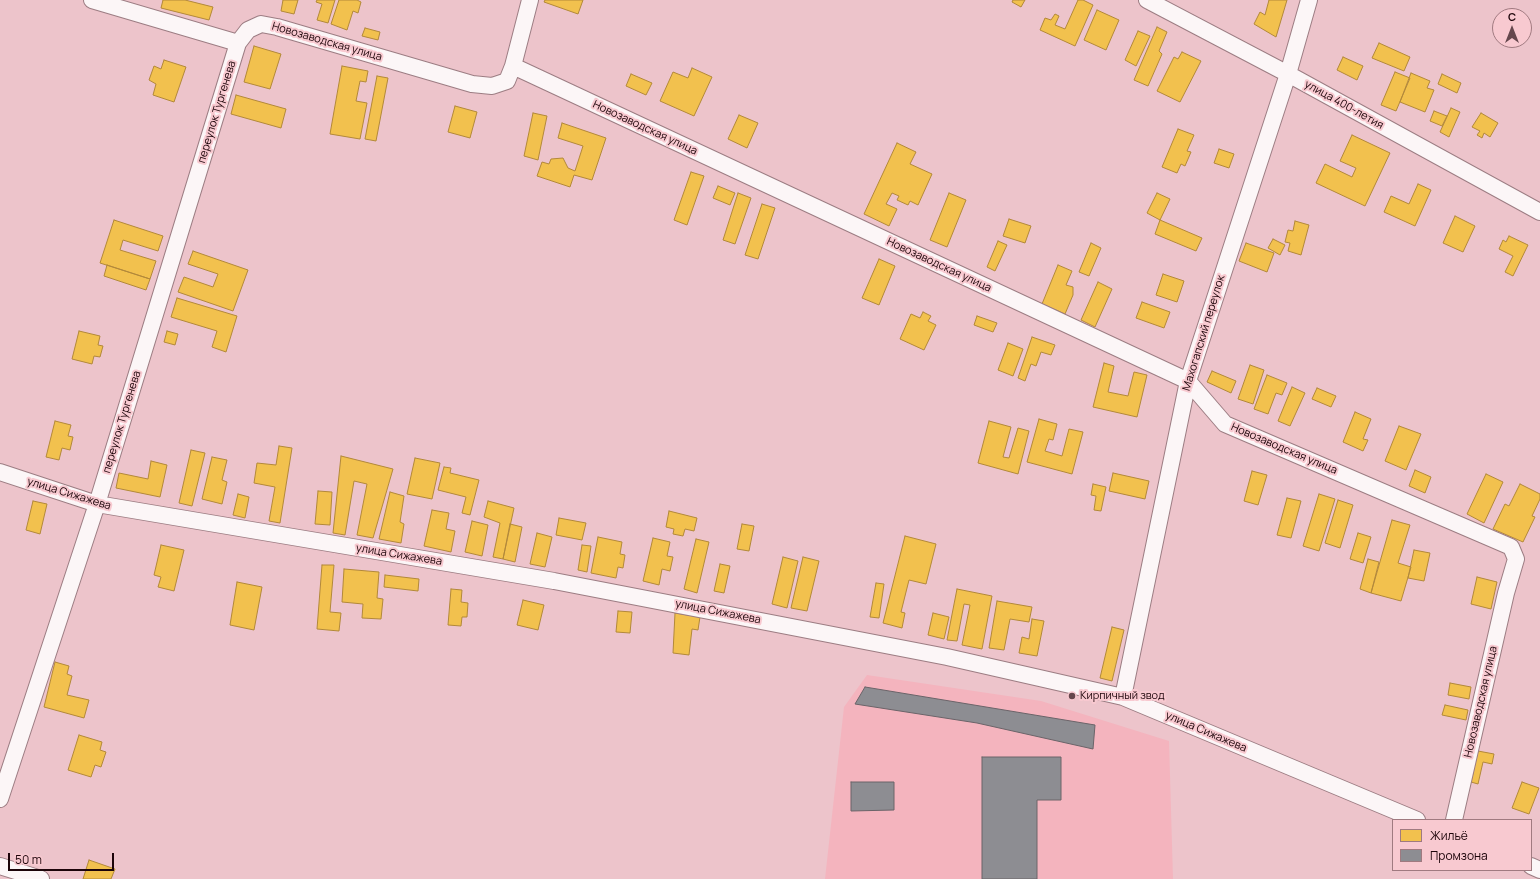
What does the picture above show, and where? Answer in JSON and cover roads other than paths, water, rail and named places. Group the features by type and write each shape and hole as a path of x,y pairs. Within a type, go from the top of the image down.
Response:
{"street":[{"path":"92,0 238,43"},
{"path":"513,66 530,0"},
{"name":"улица 400-летия","path":"1147,0 1288,74 1540,212"},
{"name":"Махогапский переулок","path":"1124,697 1188,380 1288,74 1309,0"},
{"name":"Новозаводская улица","path":"238,43 248,30 261,24 277,27 472,84 492,86 507,81 513,66 1188,380 1225,424 1511,547 1516,559 1506,593 1454,819"},
{"name":"переулок Тургенева","path":"0,799 97,504 238,43"},
{"name":"улица Сижажева","path":"0,472 97,504 554,581 947,657 1124,697 1414,819"},
{"path":"0,866 41,879"}],"place":[{"name":"Кирпичный звод","path":"1072,696"}]}
